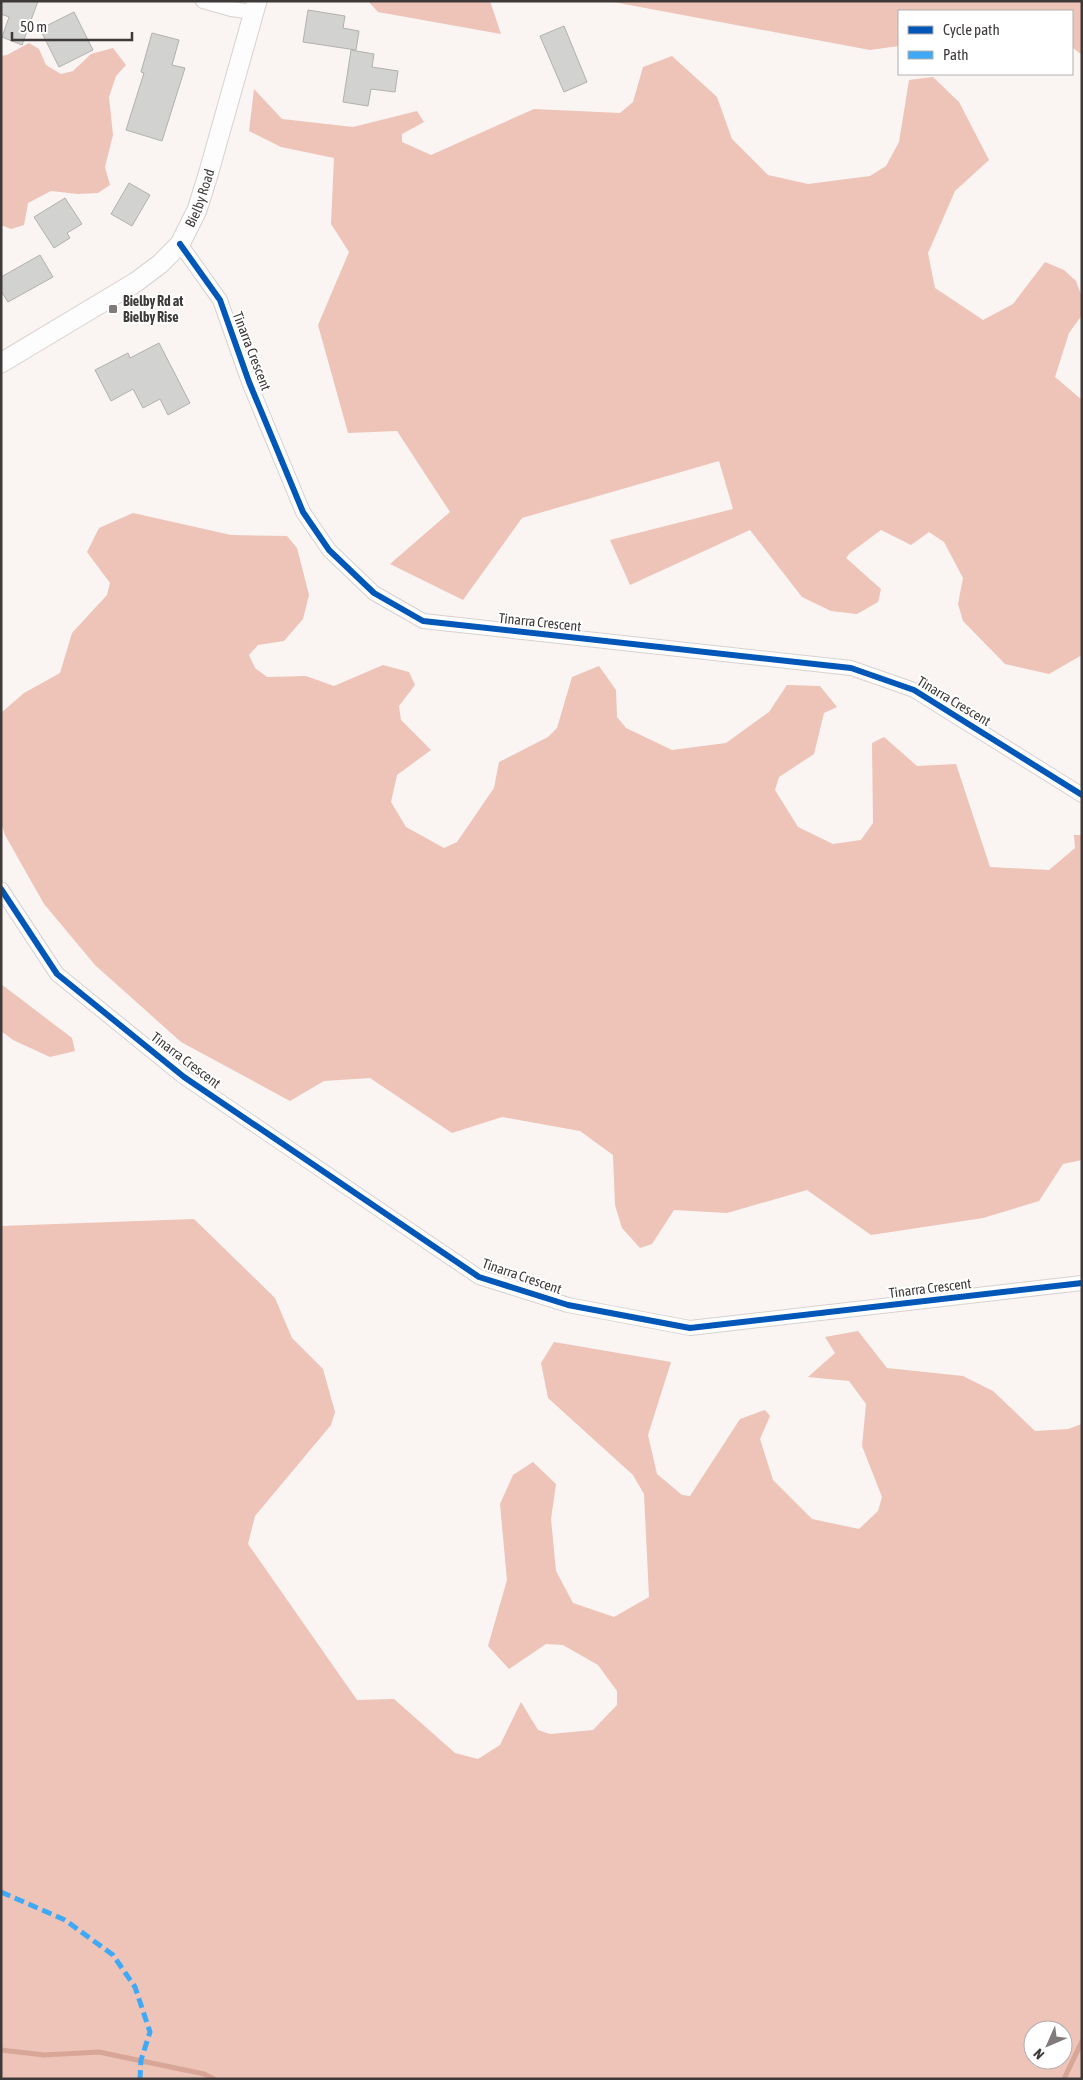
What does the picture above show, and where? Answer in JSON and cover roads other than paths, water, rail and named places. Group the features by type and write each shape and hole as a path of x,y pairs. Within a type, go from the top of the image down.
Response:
{"street":[{"path":"204,1 231,9 255,7"},
{"name":"Bielby Road","path":"1,363 136,282 160,264 180,244 197,210 255,7"},
{"name":"Tinarra Crescent","path":"180,244 220,300 249,382 303,512 328,550 374,592 423,621 851,668 914,690 1082,795"},
{"name":"Tinarra Crescent","path":"1,889 57,974 176,1071 480,1277 568,1305 690,1328 1082,1283"}],"waterway":[{"path":"1064,2079 1082,2041"},
{"path":"1,2050 44,2055 99,2052 204,2074 214,2079"}],"place":[{"name":"Bielby Rd at Bielby Rise","path":"113,309"}]}
